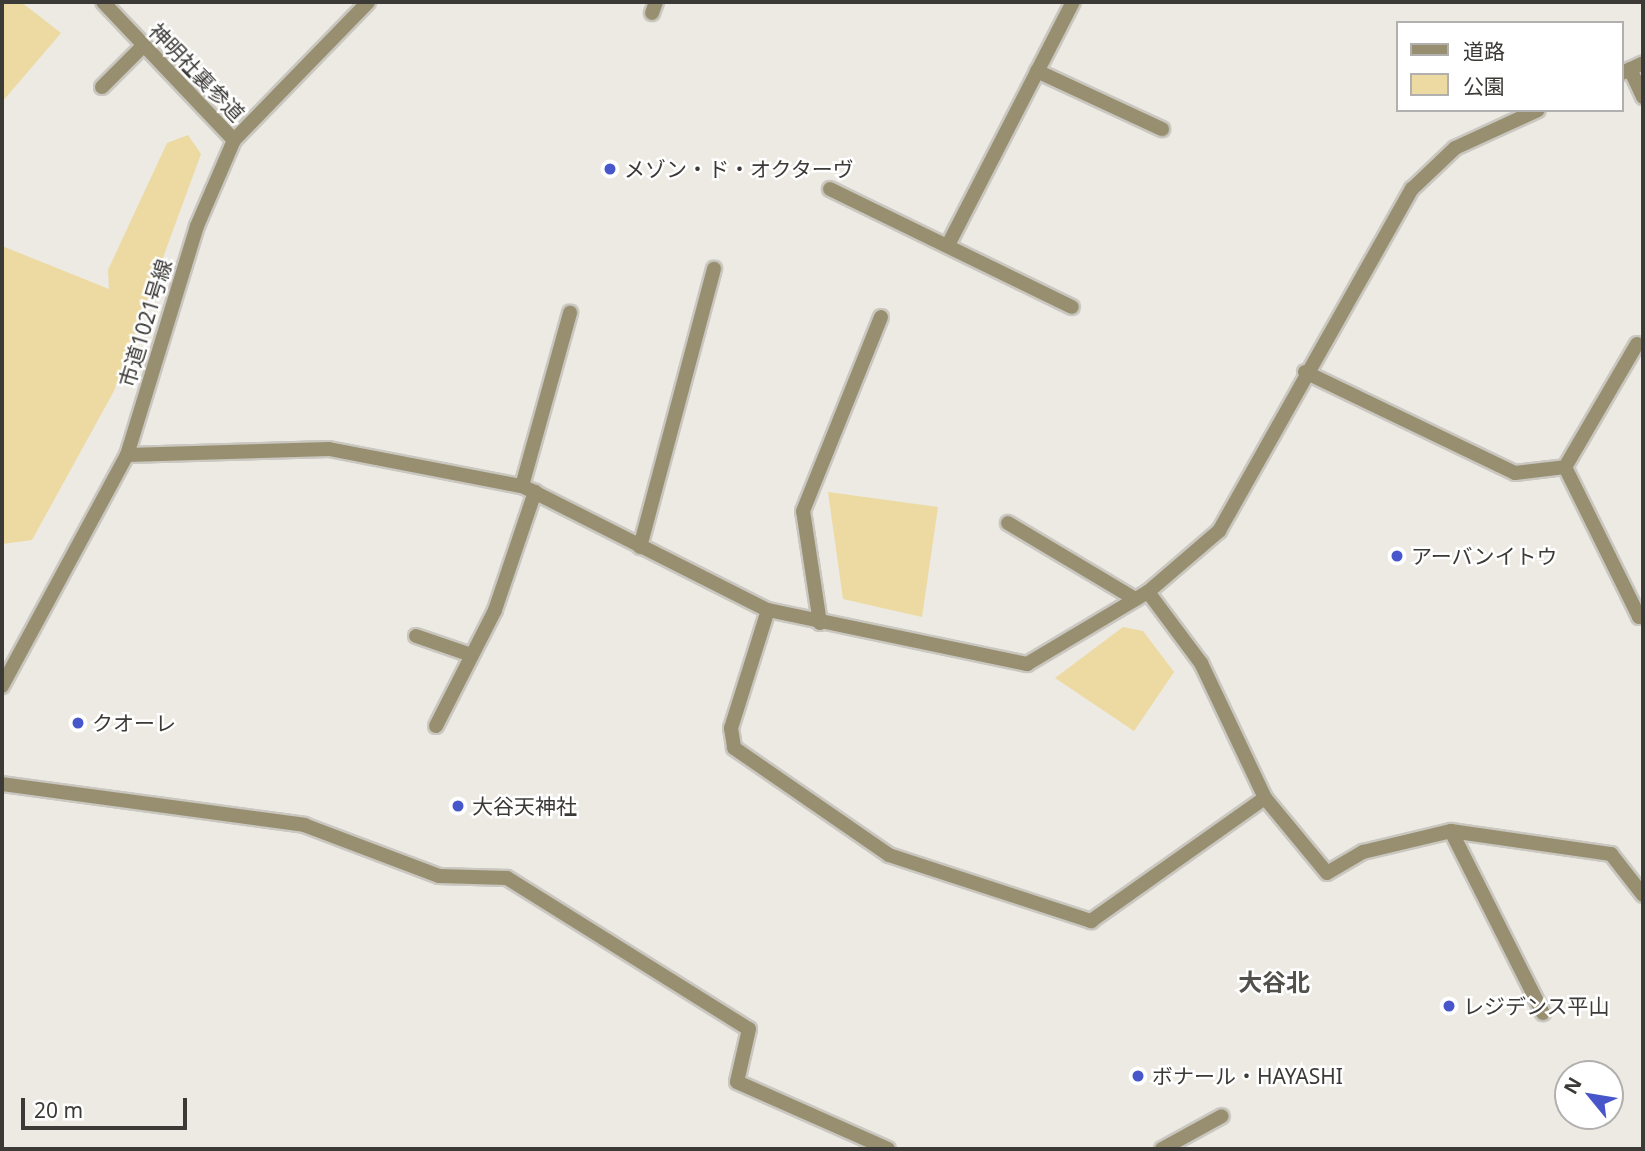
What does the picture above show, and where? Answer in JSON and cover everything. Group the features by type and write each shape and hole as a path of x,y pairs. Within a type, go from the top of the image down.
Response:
{"street":[{"name":"神明社裏参道","path":"103,2 142,47 233,140"},
{"name":"市道1021号線","path":"2,686 127,455 197,226 233,140 368,2"},
{"path":"948,246 1073,2"},
{"path":"102,88 142,47"},
{"path":"1632,68 1643,97"},
{"path":"1037,71 1162,129"},
{"path":"127,455 329,449 528,489 768,610 820,623 1027,664 1142,596 1219,531 1305,372 1412,189 1455,148 1534,112"},
{"path":"830,189 1072,307"},
{"path":"640,547 714,269"},
{"path":"436,726 495,610 528,489 570,313"},
{"path":"820,623 803,511 881,317"},
{"path":"1565,467 1637,344"},
{"path":"1305,372 1515,473 1565,467"},
{"path":"1565,467 1639,617 1643,614"},
{"path":"1008,523 1142,596 1200,663 1265,798 1327,873 1363,852 1451,831 1612,853 1643,895"},
{"path":"768,610 731,728 734,748 888,855 1091,921 1265,798"},
{"path":"416,636 471,655"},
{"path":"2,784 304,825 439,876 507,878 749,1029 737,1083 888,1149"},
{"path":"1451,831 1543,1013"},
{"path":"1163,1149 1222,1116"}],"green space":[{"path":"2,2 21,2 61,33 2,102"},
{"path":"188,135 201,154 114,391 32,540 2,544 2,246 109,289 108,270 167,143"},
{"path":"828,492 938,507 922,617 843,599"},
{"path":"1123,627 1143,631 1174,672 1134,731 1055,678"}],"place":[{"name":"メゾン・ド・オクターヴ","path":"610,169"},
{"name":"アーバンイトウ","path":"1397,556"},
{"name":"クオーレ","path":"78,723"},
{"name":"大谷天神社","path":"458,806"},
{"name":"レジデンス平山","path":"1449,1006"},
{"name":"ボナール・HAYASHI","path":"1138,1076"}],"district":[{"name":"大谷北","path":"1274,982"}]}
